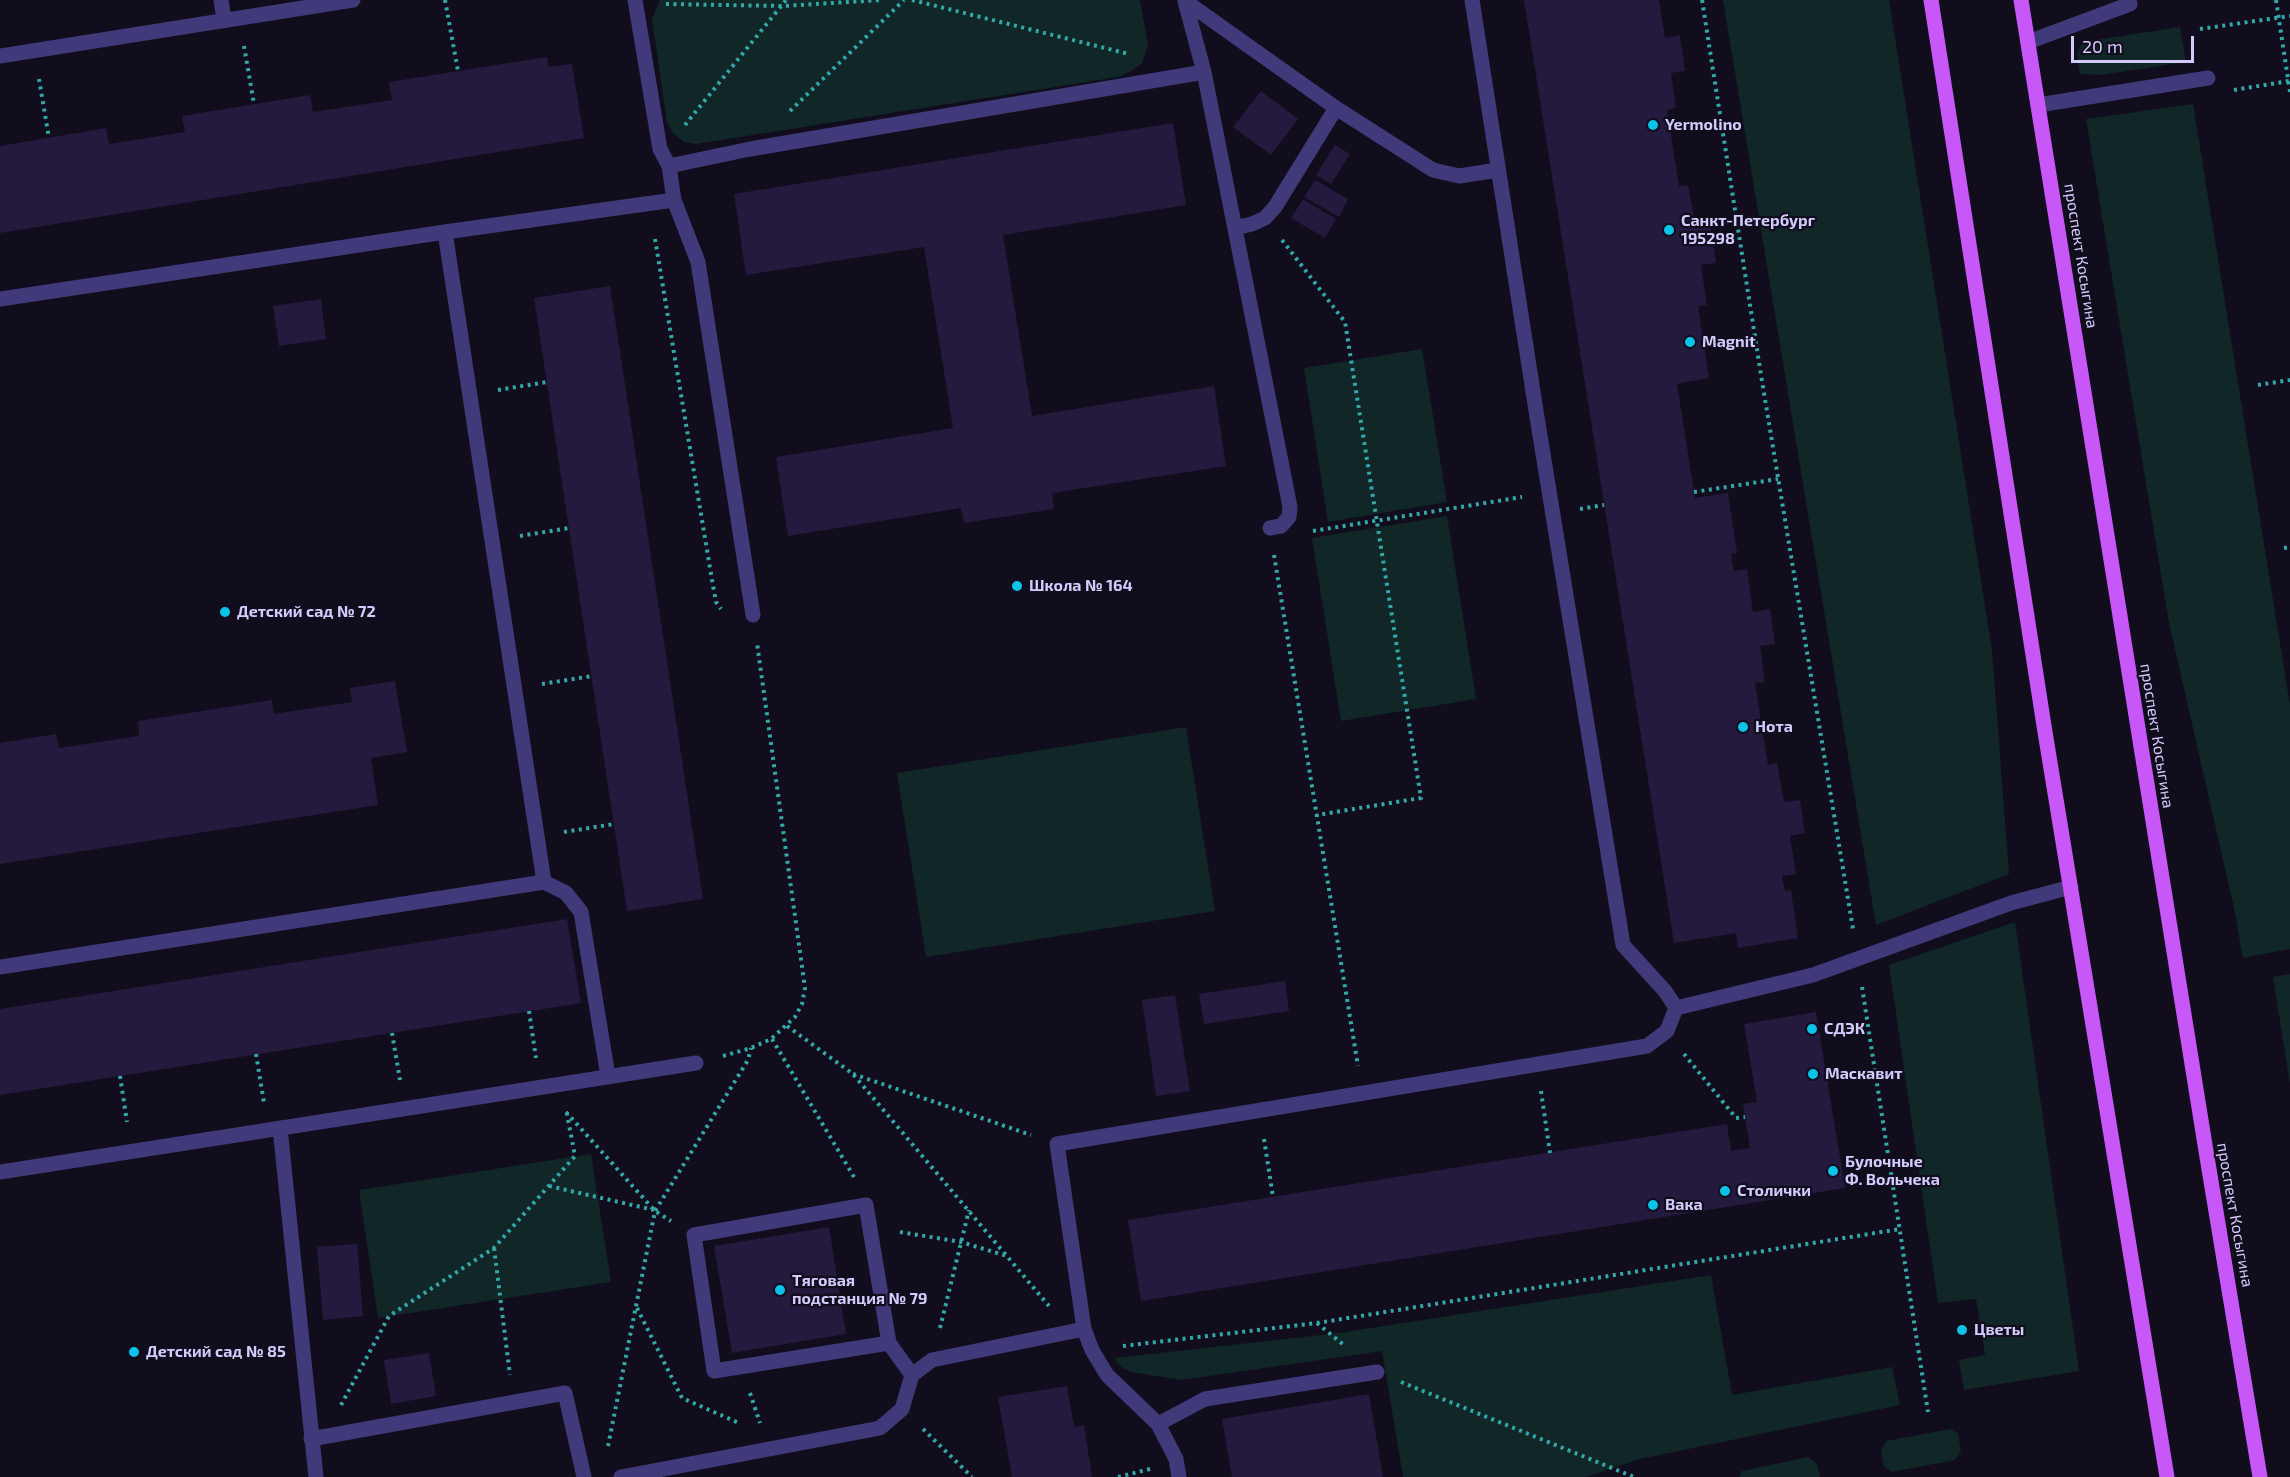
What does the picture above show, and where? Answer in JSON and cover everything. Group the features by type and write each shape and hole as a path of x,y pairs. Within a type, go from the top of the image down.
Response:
{"main road":[{"path":"1931,0 2167,1477"},
{"name":"проспект Косыгина","path":"2021,0 2260,1477"}],"lane":[{"path":"221,0 232,18"},
{"path":"0,56 353,0"},
{"path":"1187,0 1336,108 1433,170 1459,176 1498,170"},
{"path":"1187,0 1204,72 1290,507 1289,517 1270,533"},
{"path":"1472,0 1623,945 1665,991 1676,1008"},
{"path":"2028,42 2130,4 2129,0"},
{"path":"635,2 660,149 669,166 674,200 698,262 753,615"},
{"path":"669,166 750,149 1204,72"},
{"path":"2038,105 2208,78"},
{"path":"1235,228 1265,218 1275,207 1336,108"},
{"path":"0,299 674,200"},
{"path":"445,232 544,882"},
{"path":"0,967 544,882 566,893 581,912 608,1076"},
{"path":"1676,1008 1813,975 2011,903 2071,887"},
{"path":"1179,1477 1176,1459 1158,1424 1107,1375 1077,1331 1058,1144 1647,1046 1667,1032 1676,1008"},
{"path":"0,1172 696,1063"},
{"path":"280,1128 316,1477"},
{"path":"889,1343 714,1371 694,1235 866,1205 889,1343 912,1375"},
{"path":"621,1477 879,1428 902,1409 912,1375 932,1360 1077,1331"},
{"path":"1158,1424 1205,1399 1377,1372"},
{"path":"311,1439 565,1393 584,1477"}],"path":[{"path":"445,0 458,71"},
{"path":"660,149 685,125 786,0"},
{"path":"635,2 783,6 881,0"},
{"path":"784,116 904,0"},
{"path":"912,0 1136,56"},
{"path":"1702,0 1929,1412"},
{"path":"2276,0 2290,92"},
{"path":"2200,29 2290,16"},
{"path":"232,18 254,104"},
{"path":"34,50 49,138"},
{"path":"2233,90 2289,81"},
{"path":"650,204 716,602 727,618"},
{"path":"1265,218 1345,322 1421,798 1317,815"},
{"path":"2258,386 2290,380"},
{"path":"470,394 547,382"},
{"path":"1694,492 1778,479"},
{"path":"1363,1094 1270,533 1377,521 1549,493"},
{"path":"493,540 569,528"},
{"path":"2284,548 2290,548"},
{"path":"696,1063 751,1048 771,1039 795,1017 802,1004 805,988 753,615"},
{"path":"515,689 592,676"},
{"path":"538,837 614,824"},
{"path":"529,1011 547,1085 566,1112 655,1211 694,1235"},
{"path":"787,1026 853,1074 1007,1256 1077,1331"},
{"path":"1667,1032 1736,1118 1745,1117"},
{"path":"392,1033 404,1108"},
{"path":"771,1039 860,1187 866,1205"},
{"path":"607,1454 655,1211 748,1060 751,1048"},
{"path":"256,1054 265,1112 280,1128"},
{"path":"1537,1064 1550,1153"},
{"path":"853,1074 1058,1144"},
{"path":"120,1076 132,1151"},
{"path":"1259,1110 1273,1197"},
{"path":"311,1439 338,1410 389,1316 494,1248 575,1156 566,1112"},
{"path":"549,1186 655,1211"},
{"path":"932,1360 969,1209"},
{"path":"870,1228 961,1242 1007,1256"},
{"path":"1092,1350 1317,1323 1900,1229"},
{"path":"494,1248 514,1402"},
{"path":"1317,1323 1377,1372 1634,1477"},
{"path":"740,1367 770,1449"},
{"path":"902,1409 972,1477"}],"green space":[{"path":"660,0 1140,0 1148,45 1142,63 1118,77 696,144 684,142 673,133 667,122 652,19"},
{"path":"1723,0 1889,0 1992,650 2009,874 1876,925"},
{"path":"2180,27 2186,62 2101,75 2080,74 2077,53 2081,45 2089,41"},
{"path":"2193,104 2290,705 2290,949 2243,958 2234,908 2169,623 2086,119"},
{"path":"1422,349 1447,502 1328,522 1304,368"},
{"path":"1447,516 1476,699 1341,721 1312,538"},
{"path":"1186,727 1215,911 926,957 897,773"},
{"path":"2015,922 2079,1371 1964,1390 1959,1360 1985,1355 1976,1299 1938,1303 1889,965"},
{"path":"2290,974 2290,1084 2273,977"},
{"path":"591,1154 611,1282 378,1318 359,1190"},
{"path":"1711,1275 1732,1395 1892,1367 1900,1405 1640,1459 1586,1477 1403,1477 1382,1351 1182,1380 1131,1372 1121,1367 1114,1358 1339,1333"},
{"path":"1951,1429 1958,1434 1961,1452 1955,1460 1892,1472 1884,1467 1881,1452 1886,1441"},
{"path":"1808,1457 1817,1464 1820,1477 1739,1477 1742,1471"}],"building":[{"path":"1524,0 1659,0 1665,38 1680,35 1685,71 1671,73 1676,108 1667,110 1679,186 1688,185 1695,224 1710,222 1716,263 1701,265 1707,305 1698,306 1709,378 1677,384 1695,498 1728,493 1737,553 1731,554 1734,571 1747,569 1753,612 1770,609 1775,644 1760,646 1765,682 1755,683 1768,765 1777,763 1784,802 1800,800 1805,833 1790,836 1796,874 1782,876 1785,891 1791,890 1798,938 1738,948 1736,933 1674,943"},
{"path":"547,57 549,67 572,64 584,138 0,233 0,146 106,128 109,144 185,132 182,116 310,95 313,112 392,100 389,82"},
{"path":"1261,91 1298,119 1271,155 1233,127"},
{"path":"1173,123 1186,205 1003,235 1032,416 1214,386 1226,466 1052,493 1054,509 964,523 961,508 788,536 776,457 953,428 924,247 746,275 734,194"},
{"path":"1335,145 1350,154 1331,184 1316,175"},
{"path":"1315,180 1348,199 1339,217 1304,197"},
{"path":"1303,199 1336,219 1325,238 1291,218"},
{"path":"610,286 703,899 627,911 534,298"},
{"path":"321,299 326,339 279,346 273,306"},
{"path":"395,681 407,752 371,758 378,805 0,864 0,743 56,734 59,748 139,736 138,721 272,700 274,714 352,702 350,688"},
{"path":"567,919 581,1003 0,1095 0,1009"},
{"path":"1285,981 1289,1011 1204,1024 1199,994"},
{"path":"1175,995 1190,1091 1156,1096 1142,1000"},
{"path":"1816,1012 1845,1188 1141,1301 1128,1220 1727,1124 1731,1151 1750,1148 1743,1104 1757,1102 1744,1024"},
{"name":"Тяговая подстанция № 79","path":"829,1227 846,1334 732,1353 714,1246"},
{"path":"357,1244 363,1316 323,1320 317,1247"},
{"path":"429,1353 436,1396 391,1404 384,1360"},
{"path":"1067,1386 1074,1427 1084,1425 1092,1477 1012,1477 998,1397"},
{"path":"1369,1394 1383,1477 1232,1477 1222,1419"}],"place":[{"name":"Yermolino","path":"1653,125"},
{"name":"Санкт-Петербург 195298","path":"1669,230"},
{"name":"Magnit","path":"1690,342"},
{"name":"Школа № 164","path":"1017,586"},
{"name":"Детский сад № 72","path":"225,612"},
{"name":"Нота","path":"1743,727"},
{"name":"СДЭК","path":"1812,1029"},
{"name":"Маскавит","path":"1813,1074"},
{"name":"Булочные Ф. Вольчека","path":"1833,1171"},
{"name":"Столички","path":"1725,1191"},
{"name":"Вака","path":"1653,1205"},
{"name":"Тяговая подстанция № 79","path":"780,1290"},
{"name":"Цветы","path":"1962,1330"},
{"name":"Детский сад № 85","path":"134,1352"}]}
